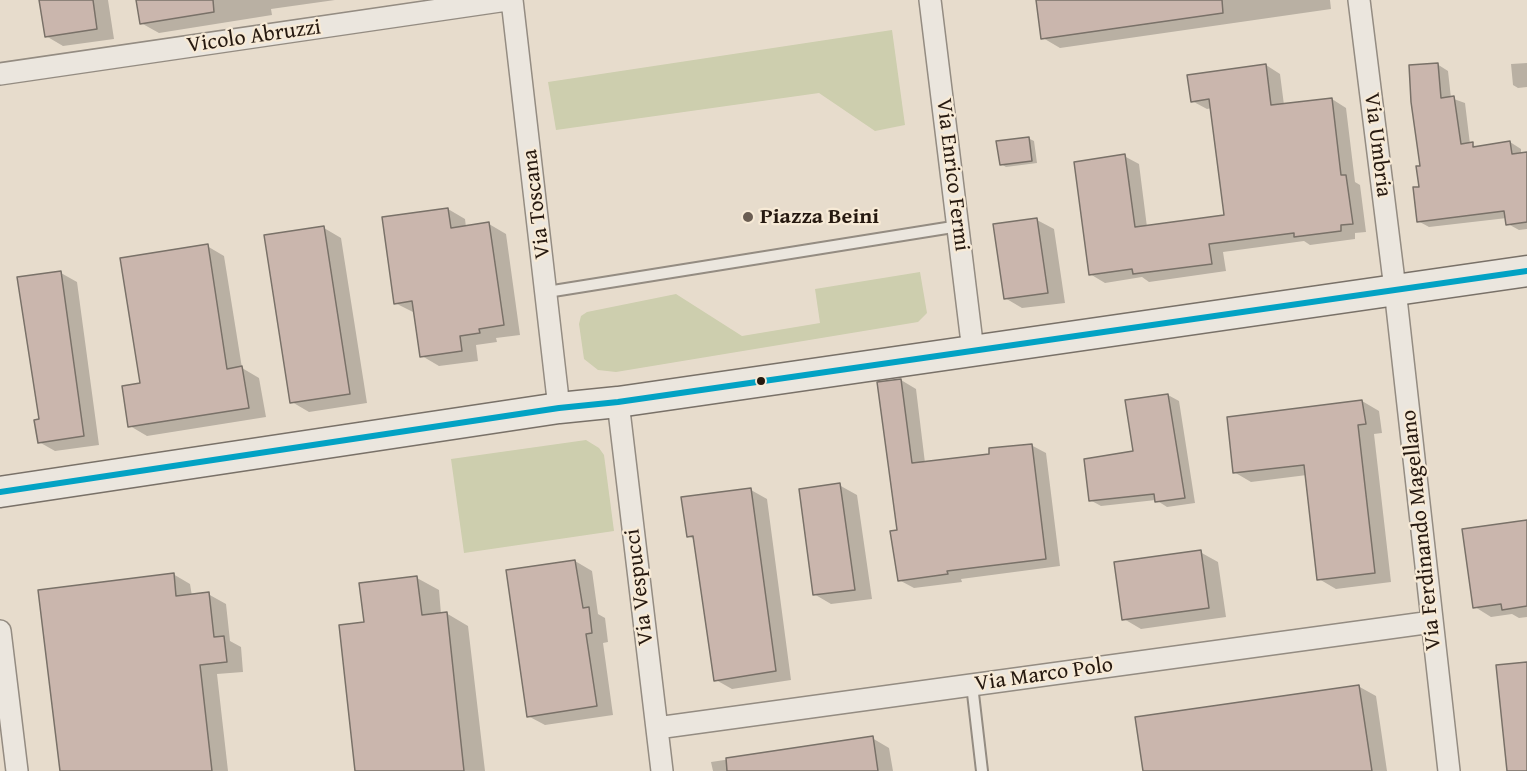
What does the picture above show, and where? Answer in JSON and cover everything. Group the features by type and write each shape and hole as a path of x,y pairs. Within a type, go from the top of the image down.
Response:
{"street":[{"name":"Vicolo Abruzzi","path":"0,74 507,0"},
{"name":"Via Toscana","path":"512,0 559,408"},
{"name":"Via Enrico Fermi","path":"930,0 973,351"},
{"name":"Via Umbria","path":"1359,0 1395,289"},
{"path":"0,492 559,408 618,402 1527,271"},
{"name":"Via Ferdinando Magellano","path":"1395,289 1449,771"},
{"name":"Via Vespucci","path":"618,402 662,771"},
{"name":"Via Marco Polo","path":"657,728 1432,622"},
{"path":"0,631 17,771"}],"lane":[{"path":"547,292 959,226"},
{"path":"972,685 982,771"}],"green space":[{"path":"892,30 905,125 875,131 819,93 556,130 548,82"},
{"path":"920,272 927,313 918,322 616,372 598,370 584,359 579,324 581,316 587,312 676,294 742,336 820,323 815,289"},
{"path":"586,440 599,448 604,455 614,531 464,553 451,459"}],"building":[{"path":"39,0 93,0 97,29 45,37"},
{"path":"136,0 213,0 214,12 140,24"},
{"path":"1036,0 1222,0 1223,13 1041,39"},
{"path":"1438,63 1441,98 1454,96 1461,144 1473,142 1473,147 1510,141 1512,154 1527,152 1527,222 1506,225 1504,211 1417,222 1413,187 1419,187 1416,166 1420,166 1411,102 1409,65"},
{"path":"1266,64 1271,105 1332,98 1341,175 1346,175 1353,224 1341,225 1341,231 1294,237 1294,233 1209,244 1212,264 1133,274 1132,269 1089,275 1074,162 1125,154 1135,227 1224,215 1209,99 1191,102 1187,75"},
{"path":"1029,137 1032,161 1000,165 996,141"},
{"path":"448,208 451,228 489,222 504,325 479,329 480,333 460,336 462,351 420,357 412,301 394,304 382,217"},
{"path":"1037,218 1048,293 1004,299 993,224"},
{"path":"324,226 350,394 290,403 264,235"},
{"path":"208,244 227,369 242,366 249,408 128,427 122,386 140,383 120,258"},
{"path":"61,271 84,436 38,443 34,420 39,419 17,277"},
{"path":"901,379 912,463 989,454 989,448 1032,444 1046,559 947,571 948,574 898,581 890,531 897,530 877,382"},
{"path":"1168,394 1185,498 1155,502 1154,494 1089,501 1084,459 1133,451 1125,400"},
{"path":"1362,400 1366,424 1358,425 1375,573 1317,580 1304,465 1233,473 1227,417"},
{"path":"840,483 855,590 813,595 799,489"},
{"path":"751,488 776,671 714,681 693,536 687,537 681,497"},
{"path":"1527,520 1527,606 1502,610 1501,604 1473,608 1462,529"},
{"path":"1201,550 1209,608 1122,620 1114,562"},
{"path":"575,560 583,608 589,607 592,633 586,634 597,706 527,717 506,570"},
{"path":"174,573 176,596 209,592 214,637 224,636 227,662 200,665 212,771 60,771 38,590"},
{"path":"417,576 422,615 447,612 464,771 355,771 339,625 364,622 359,583"},
{"path":"1527,662 1527,771 1507,771 1496,665"},
{"path":"1359,685 1372,771 1143,771 1135,717"},
{"path":"873,736 878,771 727,771 726,758"}],"transit line":[{"path":"0,492 559,408 618,402 1527,271"}],"place":[{"name":"Piazza Beini","path":"748,217"}]}
